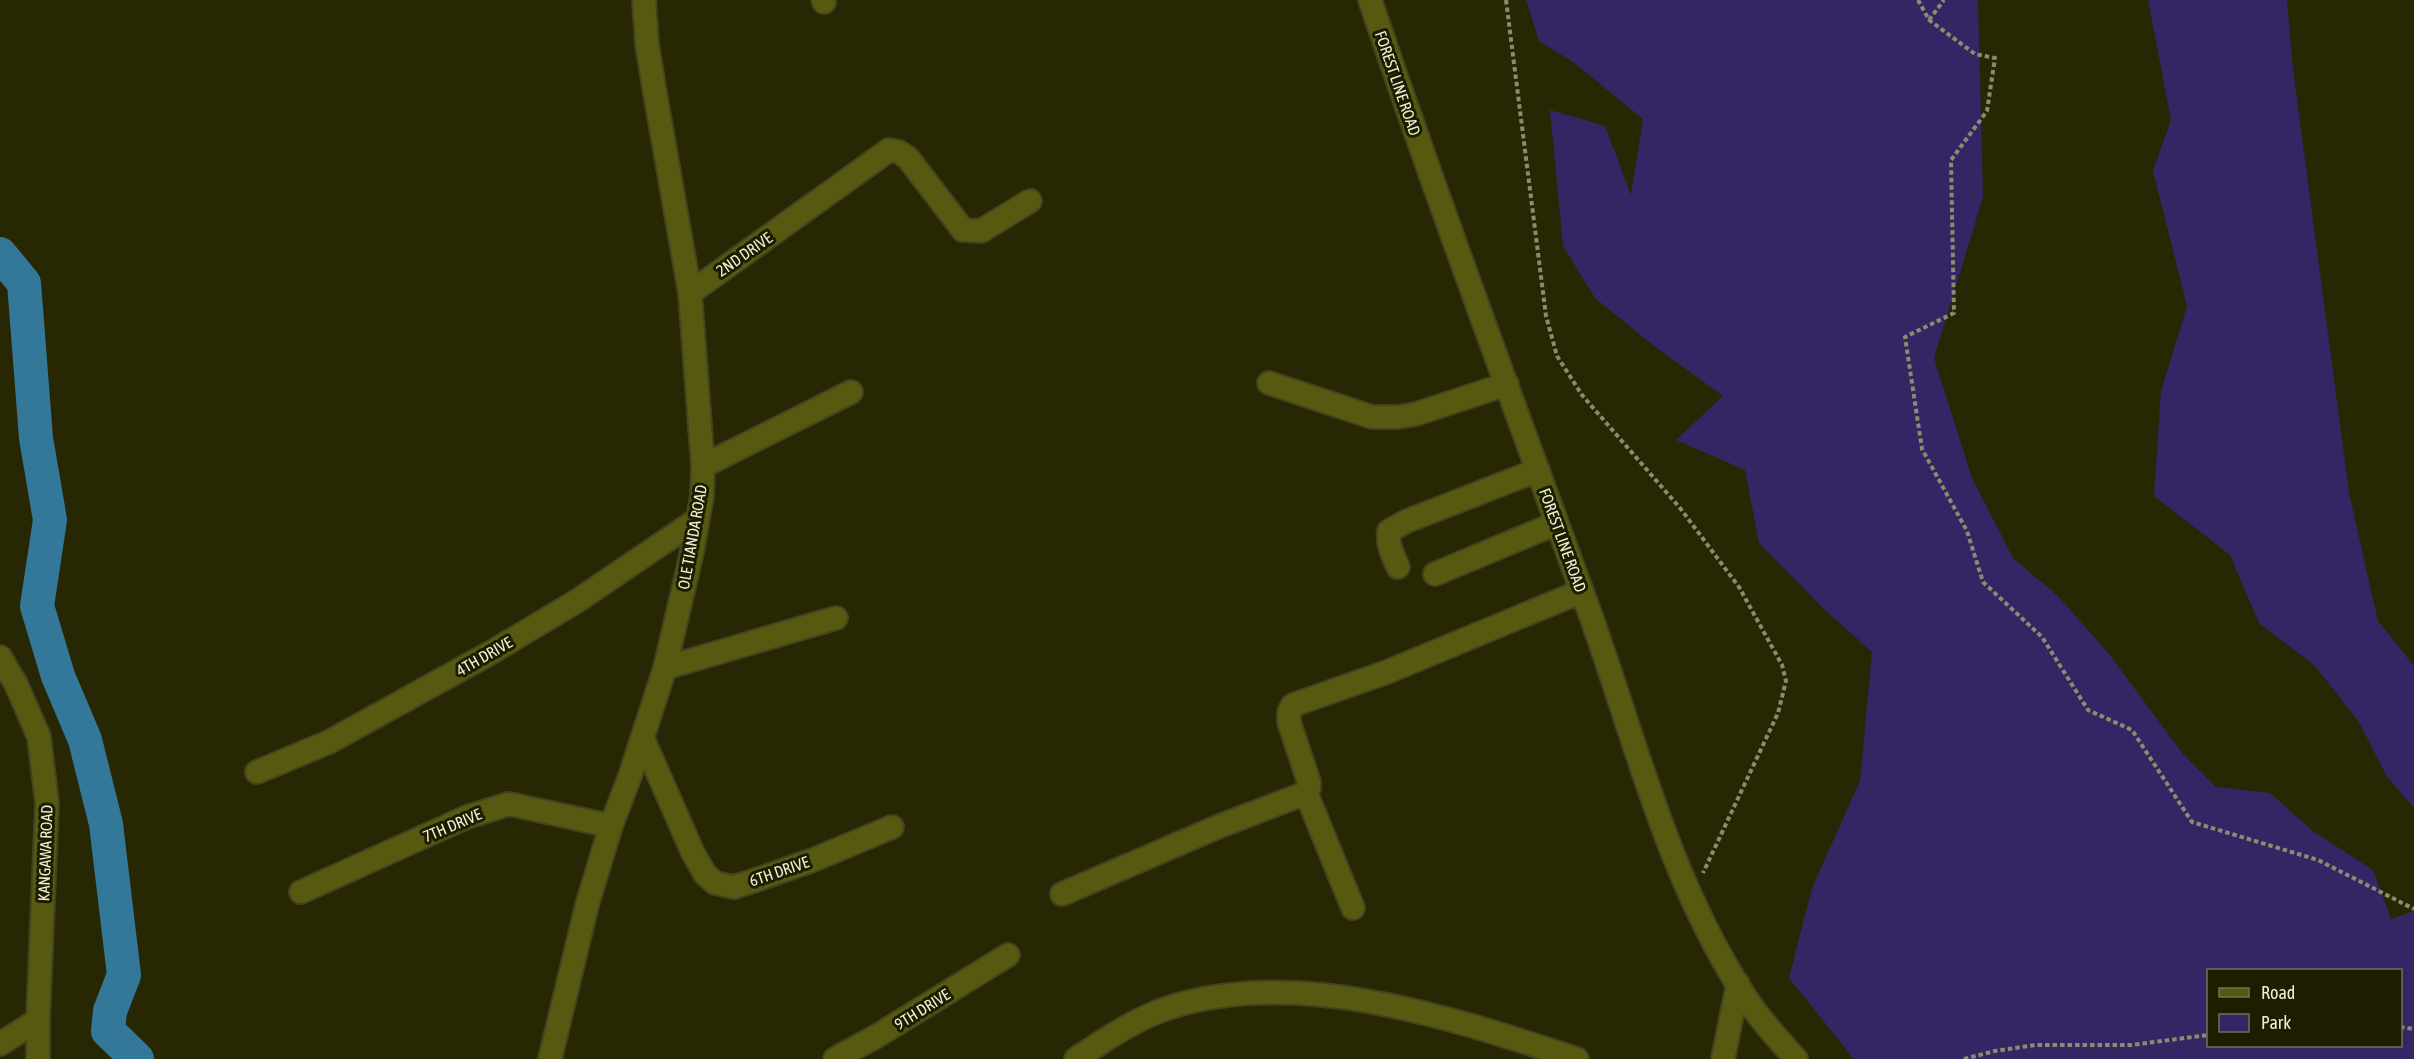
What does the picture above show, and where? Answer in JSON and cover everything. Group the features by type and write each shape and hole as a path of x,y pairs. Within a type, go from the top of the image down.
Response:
{"street":[{"name":"OLE TIANDA ROAD","path":"550,1059 587,905 611,826 643,739 665,668 702,496 703,466 690,292 647,44 644,0"},
{"name":"FOREST LINE ROAD","path":"1370,0 1405,105 1582,591 1671,853 1700,917 1738,984 1778,1039 1796,1059"},
{"name":"2ND DRIVE","path":"690,292 798,216 879,154 889,150 899,152 908,158 963,230 981,231 1030,201"},
{"path":"1269,383 1372,417 1416,414 1507,384"},
{"path":"703,466 851,392"},
{"path":"1398,567 1392,554 1389,531 1407,521 1538,470"},
{"name":"4TH DRIVE","path":"258,772 329,742 492,652 577,601 698,519"},
{"path":"1435,573 1557,523"},
{"path":"1062,894 1220,826 1306,793 1310,788 1309,782 1289,722 1289,712 1293,705 1387,672 1582,591"},
{"path":"665,668 836,618"},
{"name":"KANGAWA ROAD","path":"0,657 8,691 39,737 47,803 38,1059"},
{"name":"6TH DRIVE","path":"643,739 693,853 705,874 715,883 734,886 756,880 813,860 892,827"},
{"path":"1306,793 1353,908"},
{"name":"7TH DRIVE","path":"302,892 467,817 509,804 611,826"},
{"name":"9TH DRIVE","path":"835,1059 878,1036 1008,955"},
{"path":"1723,1059 1738,984"},
{"path":"1076,1059 1119,1031 1167,1009 1229,996 1278,994 1336,995 1385,1004 1466,1024 1577,1059"},
{"path":"0,1044 38,1020"}],"path":[{"path":"1506,0 1546,315 1557,356 1582,395 1680,508 1738,587 1782,665 1786,681 1778,713 1691,898"},
{"path":"1918,0 1929,20 1975,54 1995,58 1988,111 1951,160 1954,313 1905,337 1922,448 1967,531 1983,582 2042,637 2088,710 2132,730 2192,822 2318,860 2414,909"},
{"path":"1929,20 1944,0"},
{"path":"1964,1059 1995,1051 2035,1046 2132,1046 2207,1035"}],"green space":[{"path":"1526,0 1978,0 1983,197 1934,358 1972,478 2013,558 2058,596 2109,654 2183,754 2216,787 2270,793 2314,832 2373,870 2391,919 2414,911 2414,1059 1854,1059 1789,978 1812,888 1860,781 1872,652 1825,610 1759,543 1745,470 1676,440 1723,396 1654,346 1595,298 1563,246 1550,110 1605,126 1631,195 1643,119 1573,62 1539,41"},
{"path":"2148,0 2287,0 2292,61 2349,493 2378,621 2414,666 2414,808 2387,777 2359,722 2315,666 2259,623 2230,555 2154,496 2161,391 2187,306 2153,171 2171,120"}],"waterway":[{"path":"0,254 24,283 36,438 50,520 37,606 58,676 85,740 106,824 124,975 110,1011 108,1031 137,1059"}]}
